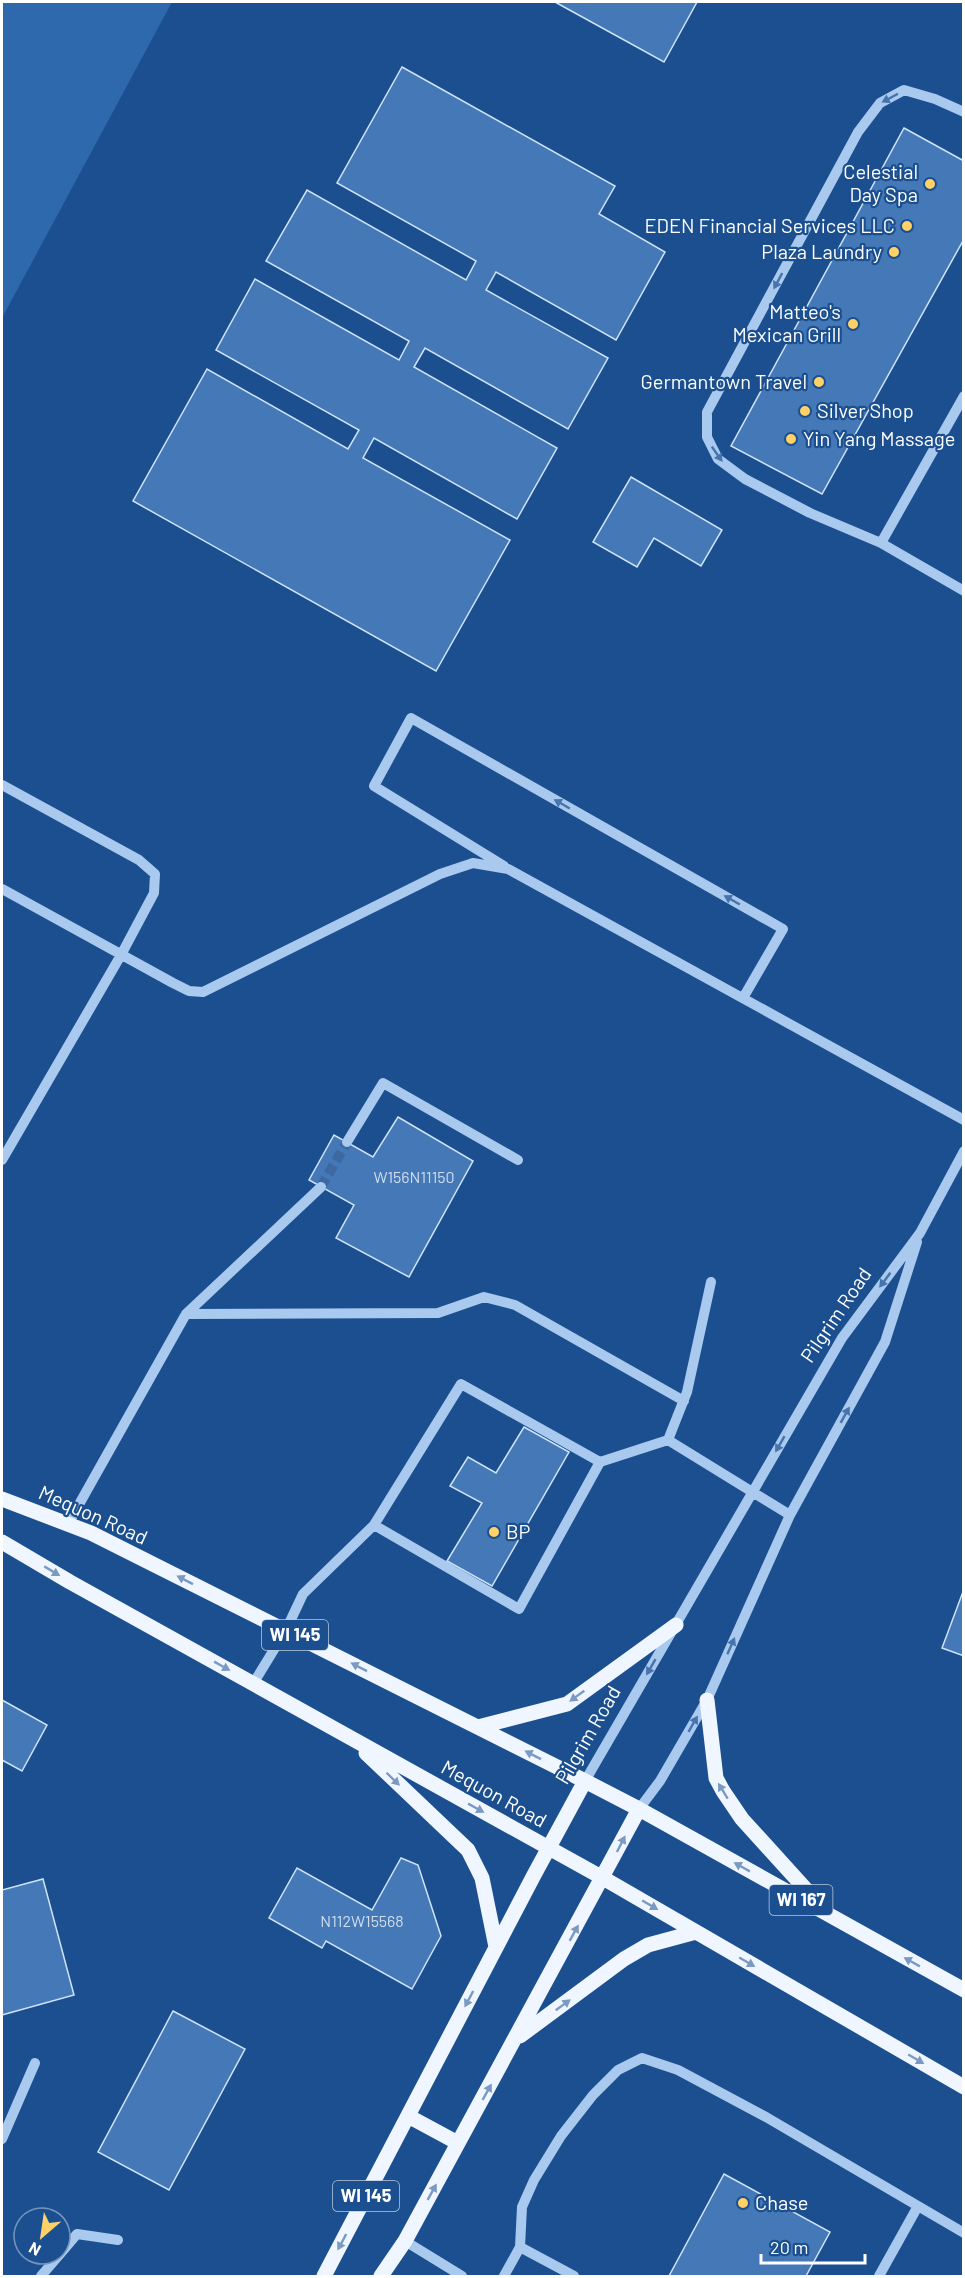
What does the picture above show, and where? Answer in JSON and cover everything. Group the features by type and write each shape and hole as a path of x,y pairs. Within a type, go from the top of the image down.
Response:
{"main road":[{"name":"Mequon Road","path":"2,1498 92,1533 585,1781 963,1990"},
{"name":"Mequon Road","path":"2,1542 603,1878 963,2087"},
{"path":"477,1727 567,1704 676,1625"},
{"path":"707,1700 716,1778 723,1791 742,1819 829,1915"},
{"path":"351,1738 468,1850 482,1878 496,1947"},
{"name":"Pilgrim Road","path":"324,2277 585,1781"},
{"name":"Pilgrim Road","path":"381,2277 405,2241 639,1809"},
{"path":"516,2039 624,1959 648,1945 696,1932"},
{"path":"408,2116 458,2143"}],"street":[{"path":"963,112 935,99 904,90 880,103 858,132 707,412 707,437 718,459 736,473 810,513 881,543 963,591"},
{"path":"881,543 963,396"},
{"path":"743,998 783,929 411,718 374,786 508,869 963,1120"},
{"path":"2,785 139,860 155,874 154,893 121,955 2,1160"},
{"path":"2,889 189,991 203,992 440,874 473,863 508,869"},
{"path":"347,1142 384,1083 519,1160"},
{"name":"Pilgrim Road","path":"585,1781 842,1338 920,1233 963,1151"},
{"path":"68,1524 186,1314 321,1187"},
{"name":"Pilgrim Road","path":"639,1809 660,1781 707,1700 790,1515 885,1342 920,1233"},
{"path":"668,1440 684,1401 711,1282"},
{"path":"186,1314 438,1313 484,1297 515,1305 684,1401"},
{"path":"253,1684 286,1630 303,1594 374,1525 461,1384 600,1462"},
{"path":"374,1525 519,1609 600,1462 668,1440 790,1515"},
{"path":"504,2277 520,2247 522,2207 534,2180 561,2136 593,2095 618,2070 642,2058 678,2070 766,2117 963,2233"},
{"path":"2,2139 35,2063"},
{"path":"879,2277 918,2206"},
{"path":"72,2239 76,2234 118,2240"},
{"path":"405,2241 462,2277"},
{"path":"520,2247 574,2277"}],"shaded area":[{"path":"2,2 172,2 2,318"}],"building":[{"path":"555,2 697,2 664,62"},
{"path":"402,67 615,186 599,214 665,252 616,340 496,272 486,290 608,358 568,429 425,348 414,367 557,448 517,519 374,438 363,458 510,540 436,671 133,501 207,369 348,449 359,430 216,350 255,279 399,360 409,341 266,261 307,190 466,280 476,261 337,183"},
{"path":"904,128 964,161 964,239 822,494 731,446"},
{"path":"631,477 722,530 701,566 654,538 637,567 593,542"},
{"path":"398,1117 473,1161 409,1277 336,1238 354,1205 309,1180 334,1135 373,1157"},
{"name":"BP","path":"524,1427 569,1452 492,1586 447,1561 482,1503 450,1486 468,1457 496,1473"},
{"path":"964,1589 964,1656 942,1648"},
{"path":"2,1700 47,1725 22,1771 2,1760"},
{"path":"401,1858 418,1865 441,1936 412,1989 326,1941 322,1948 269,1918 297,1868 372,1910"},
{"path":"43,1879 74,1995 2,2015 2,1890"},
{"path":"173,2011 245,2049 169,2190 98,2152"},
{"name":"Chase","path":"724,2174 830,2232 806,2276 669,2276"}],"tunnel":[{"path":"321,1187 347,1142"}],"place":[{"name":"Celestial Day Spa","path":"930,184"},
{"name":"EDEN Financial Services LLC","path":"907,226"},
{"name":"Plaza Laundry","path":"894,252"},
{"name":"Matteo's Mexican Grill","path":"853,324"},
{"name":"Germantown Travel","path":"819,382"},
{"name":"Silver Shop","path":"805,411"},
{"name":"Yin Yang Massage","path":"791,439"},
{"name":"BP","path":"494,1532"},
{"name":"Chase","path":"743,2203"}]}
